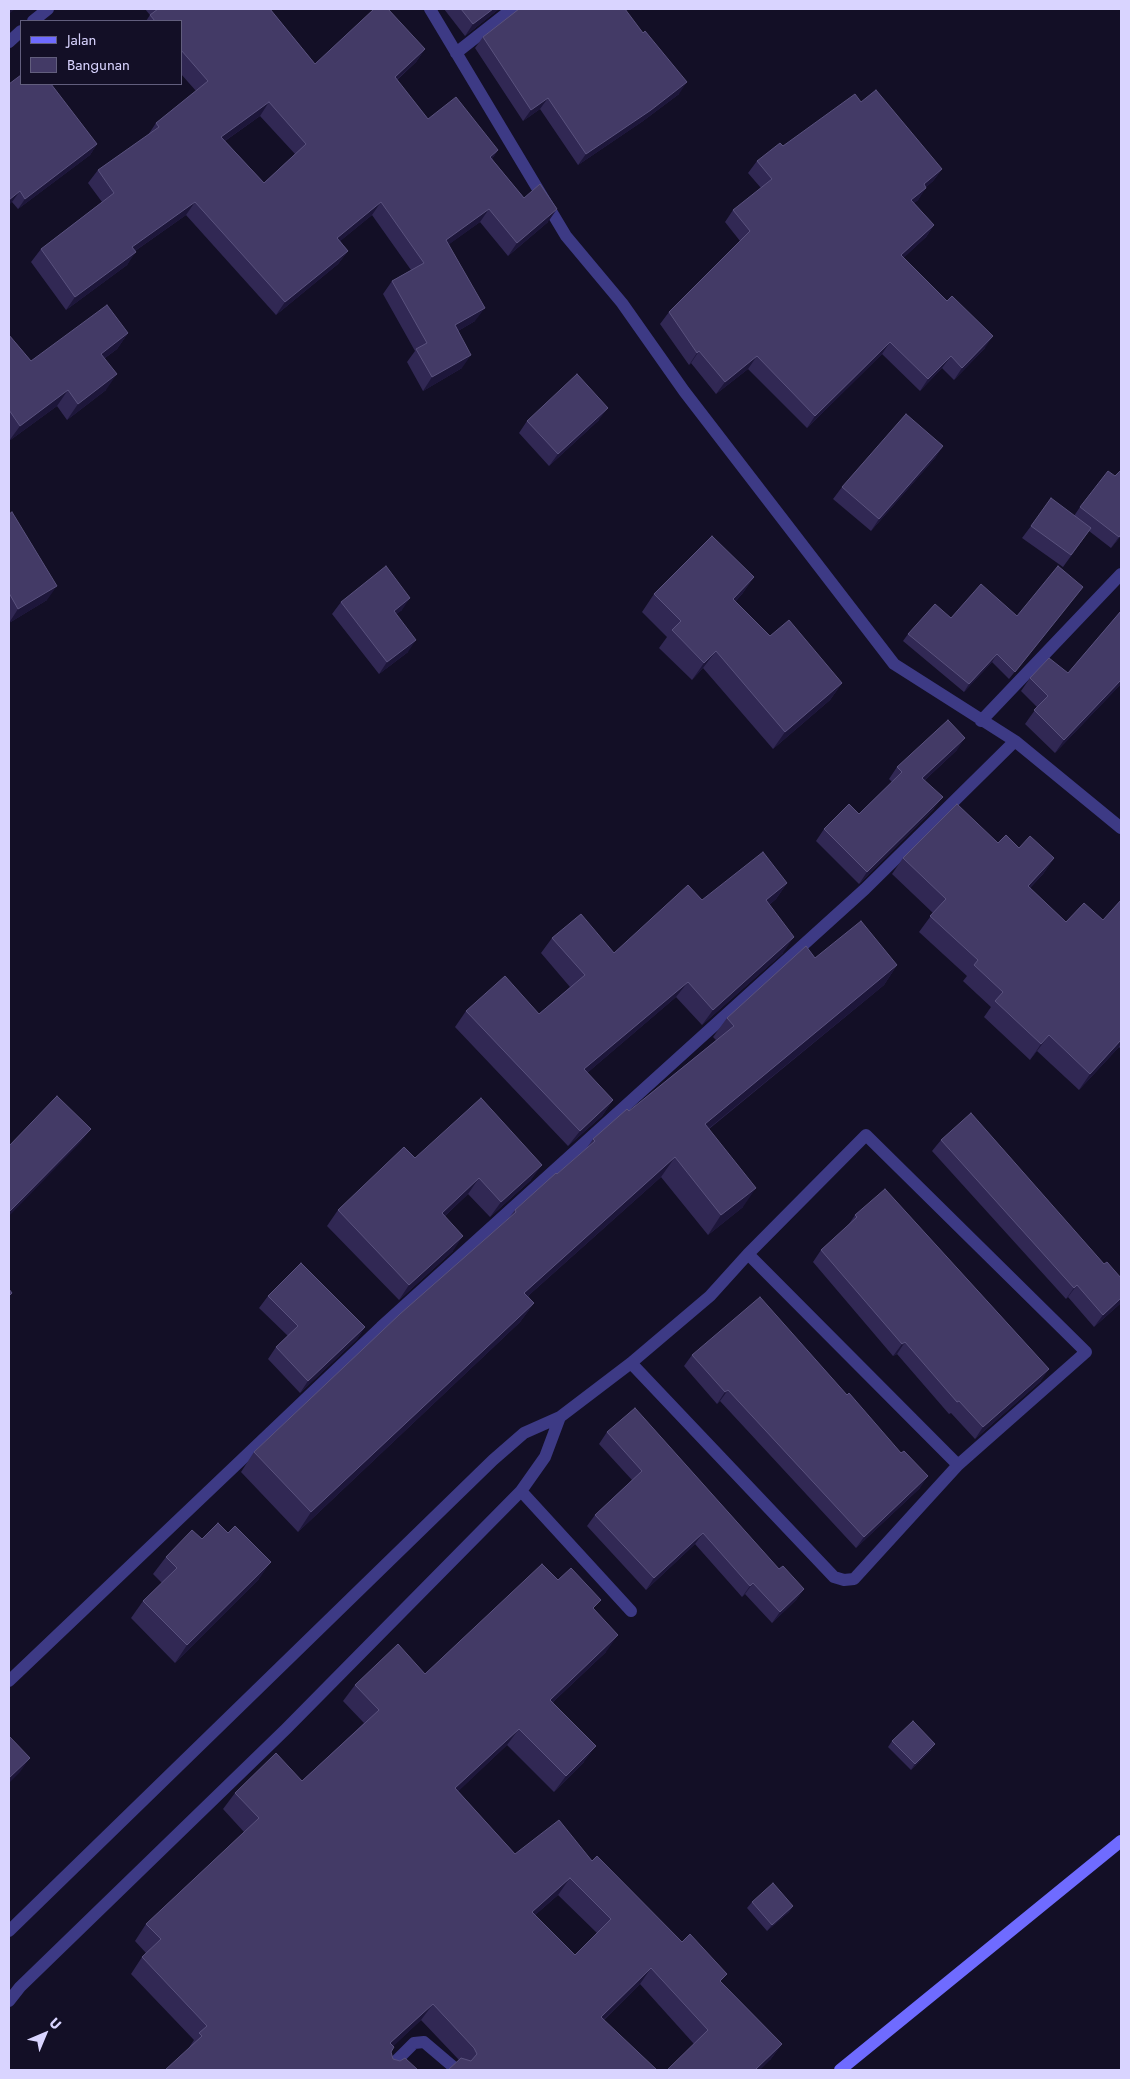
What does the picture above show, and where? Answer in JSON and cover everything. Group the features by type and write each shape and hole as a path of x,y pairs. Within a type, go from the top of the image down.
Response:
{"street":[{"path":"34,20 48,9"},
{"path":"430,9 566,236 622,302 684,391 894,664 1015,741 1121,828"},
{"path":"456,53 512,9"},
{"path":"9,42 20,32"},
{"path":"981,721 1121,574"},
{"path":"9,1681 381,1327 864,889 1015,741"},
{"path":"9,1931 493,1460 524,1433 560,1417 631,1364 710,1296 748,1254 866,1135 1086,1352 958,1465 854,1579 844,1580 834,1577 631,1364"},
{"path":"748,1254 958,1465"},
{"path":"9,2001 20,1987 286,1729 521,1491 545,1457 560,1417"},
{"path":"521,1491 632,1611"},
{"path":"840,2070 1121,1841"},
{"path":"387,2070 414,2043 424,2042 457,2070"}],"building":[{"path":"158,9 270,9 315,64 374,9 388,9 425,49 395,77 428,119 456,97 498,150 490,157 524,198 540,184 557,209 517,243 489,209 446,240 485,308 455,325 471,355 432,377 416,349 427,343 392,281 424,263 381,202 337,238 348,251 285,302 195,202 132,247 136,252 75,297 41,249 114,193 98,170 159,127 156,123 208,81 182,51 182,20 154,20 150,15","holes":["269,102 306,144 264,183 221,137"]},
{"path":"461,9 493,9 473,24"},
{"path":"519,9 625,9 643,33 645,31 687,82 651,110 586,154 548,98 531,110 483,37"},
{"path":"20,76 20,85 52,85 97,144 25,199 20,191 9,200 9,84"},
{"path":"876,90 942,169 924,184 926,188 911,200 934,225 901,255 947,301 952,296 993,336 962,368 951,356 928,379 890,342 815,416 757,356 725,382 699,351 697,353 669,312 750,231 733,210 772,179 757,161 780,143 783,146 855,94 861,102"},
{"path":"107,305 128,333 101,354 117,374 78,404 68,390 20,426 9,410 9,335 31,361"},
{"path":"577,374 608,408 558,454 527,421"},
{"path":"906,414 943,446 879,519 842,487"},
{"path":"1121,470 1121,534 1119,537 1080,507 1108,471 1115,476"},
{"path":"1051,498 1091,528 1071,555 1031,526"},
{"path":"12,512 57,586 18,609 9,593 9,514"},
{"path":"712,536 754,577 733,599 770,636 789,620 842,683 785,732 716,651 704,663 672,630 681,621 654,594"},
{"path":"386,566 410,598 394,611 416,640 387,662 341,602"},
{"path":"1058,566 1083,587 1015,672 997,654 969,684 908,634 935,604 951,618 981,584 1017,616"},
{"path":"1121,611 1121,680 1064,740 1034,710 1048,696 1030,678 1049,658 1068,673"},
{"path":"948,720 965,738 922,778 943,797 867,872 824,829 849,804 859,814 902,772 897,767"},
{"path":"957,804 998,843 1006,835 1019,848 1030,836 1054,858 1028,886 1066,922 1084,903 1103,920 1121,900 1121,1040 1090,1074 1049,1035 1041,1044 995,1001 1003,992 974,965 978,960 930,916 946,899 903,858"},
{"path":"763,852 787,883 766,900 794,937 713,1010 688,982 584,1069 613,1100 580,1131 466,1011 505,976 539,1014 585,975 552,938 581,914 614,953 688,885 702,900"},
{"path":"861,921 897,965 705,1124 756,1188 721,1215 675,1157 524,1293 534,1303 311,1512 254,1452 400,1314 516,1212 515,1210 556,1173 595,1141 593,1139 627,1109 629,1111 734,1026 727,1018 806,946 815,958"},
{"path":"57,1096 91,1129 9,1212 9,1146"},
{"path":"481,1098 542,1165 501,1202 479,1178 442,1213 463,1236 409,1285 338,1210 404,1147 415,1158"},
{"path":"971,1113 1104,1264 1107,1262 1121,1278 1121,1298 1103,1315 1077,1285 1074,1288 941,1140"},
{"path":"885,1189 1049,1369 983,1427 959,1401 957,1402 905,1342 902,1344 821,1250 857,1217 855,1215"},
{"path":"301,1263 365,1327 308,1381 276,1347 298,1326 268,1296"},
{"path":"760,1297 847,1395 849,1393 901,1453 904,1451 928,1476 864,1537 728,1390 725,1392 692,1355"},
{"path":"635,1408 779,1569 783,1566 804,1589 780,1612 753,1583 750,1586 703,1533 654,1578 595,1515 642,1471 607,1432"},
{"path":"218,1523 228,1533 235,1526 271,1562 187,1645 143,1601 177,1568 166,1557 192,1530 202,1539"},
{"path":"542,1564 558,1580 571,1568 601,1600 593,1608 618,1635 550,1700 596,1746 566,1776 519,1729 455,1788 515,1854 559,1820 592,1861 597,1856 682,1942 690,1934 727,1974 720,1981 782,2044 755,2070 667,2070 708,2030 651,1968 601,2017 657,2070 448,2070 461,2058 471,2061 477,2054 474,2048 433,2004 390,2043 394,2047 391,2052 393,2059 400,2061 405,2058 418,2070 165,2070 202,2036 199,2033 207,2026 142,1957 161,1939 146,1924 259,1818 235,1793 276,1753 302,1781 379,1710 355,1685 398,1644 425,1674","holes":["570,1878 611,1919 575,1955 532,1912"]},
{"path":"913,1721 935,1744 915,1764 892,1741"},
{"path":"9,1736 30,1758 9,1778"},
{"path":"773,1883 793,1906 772,1925 752,1902"}]}
